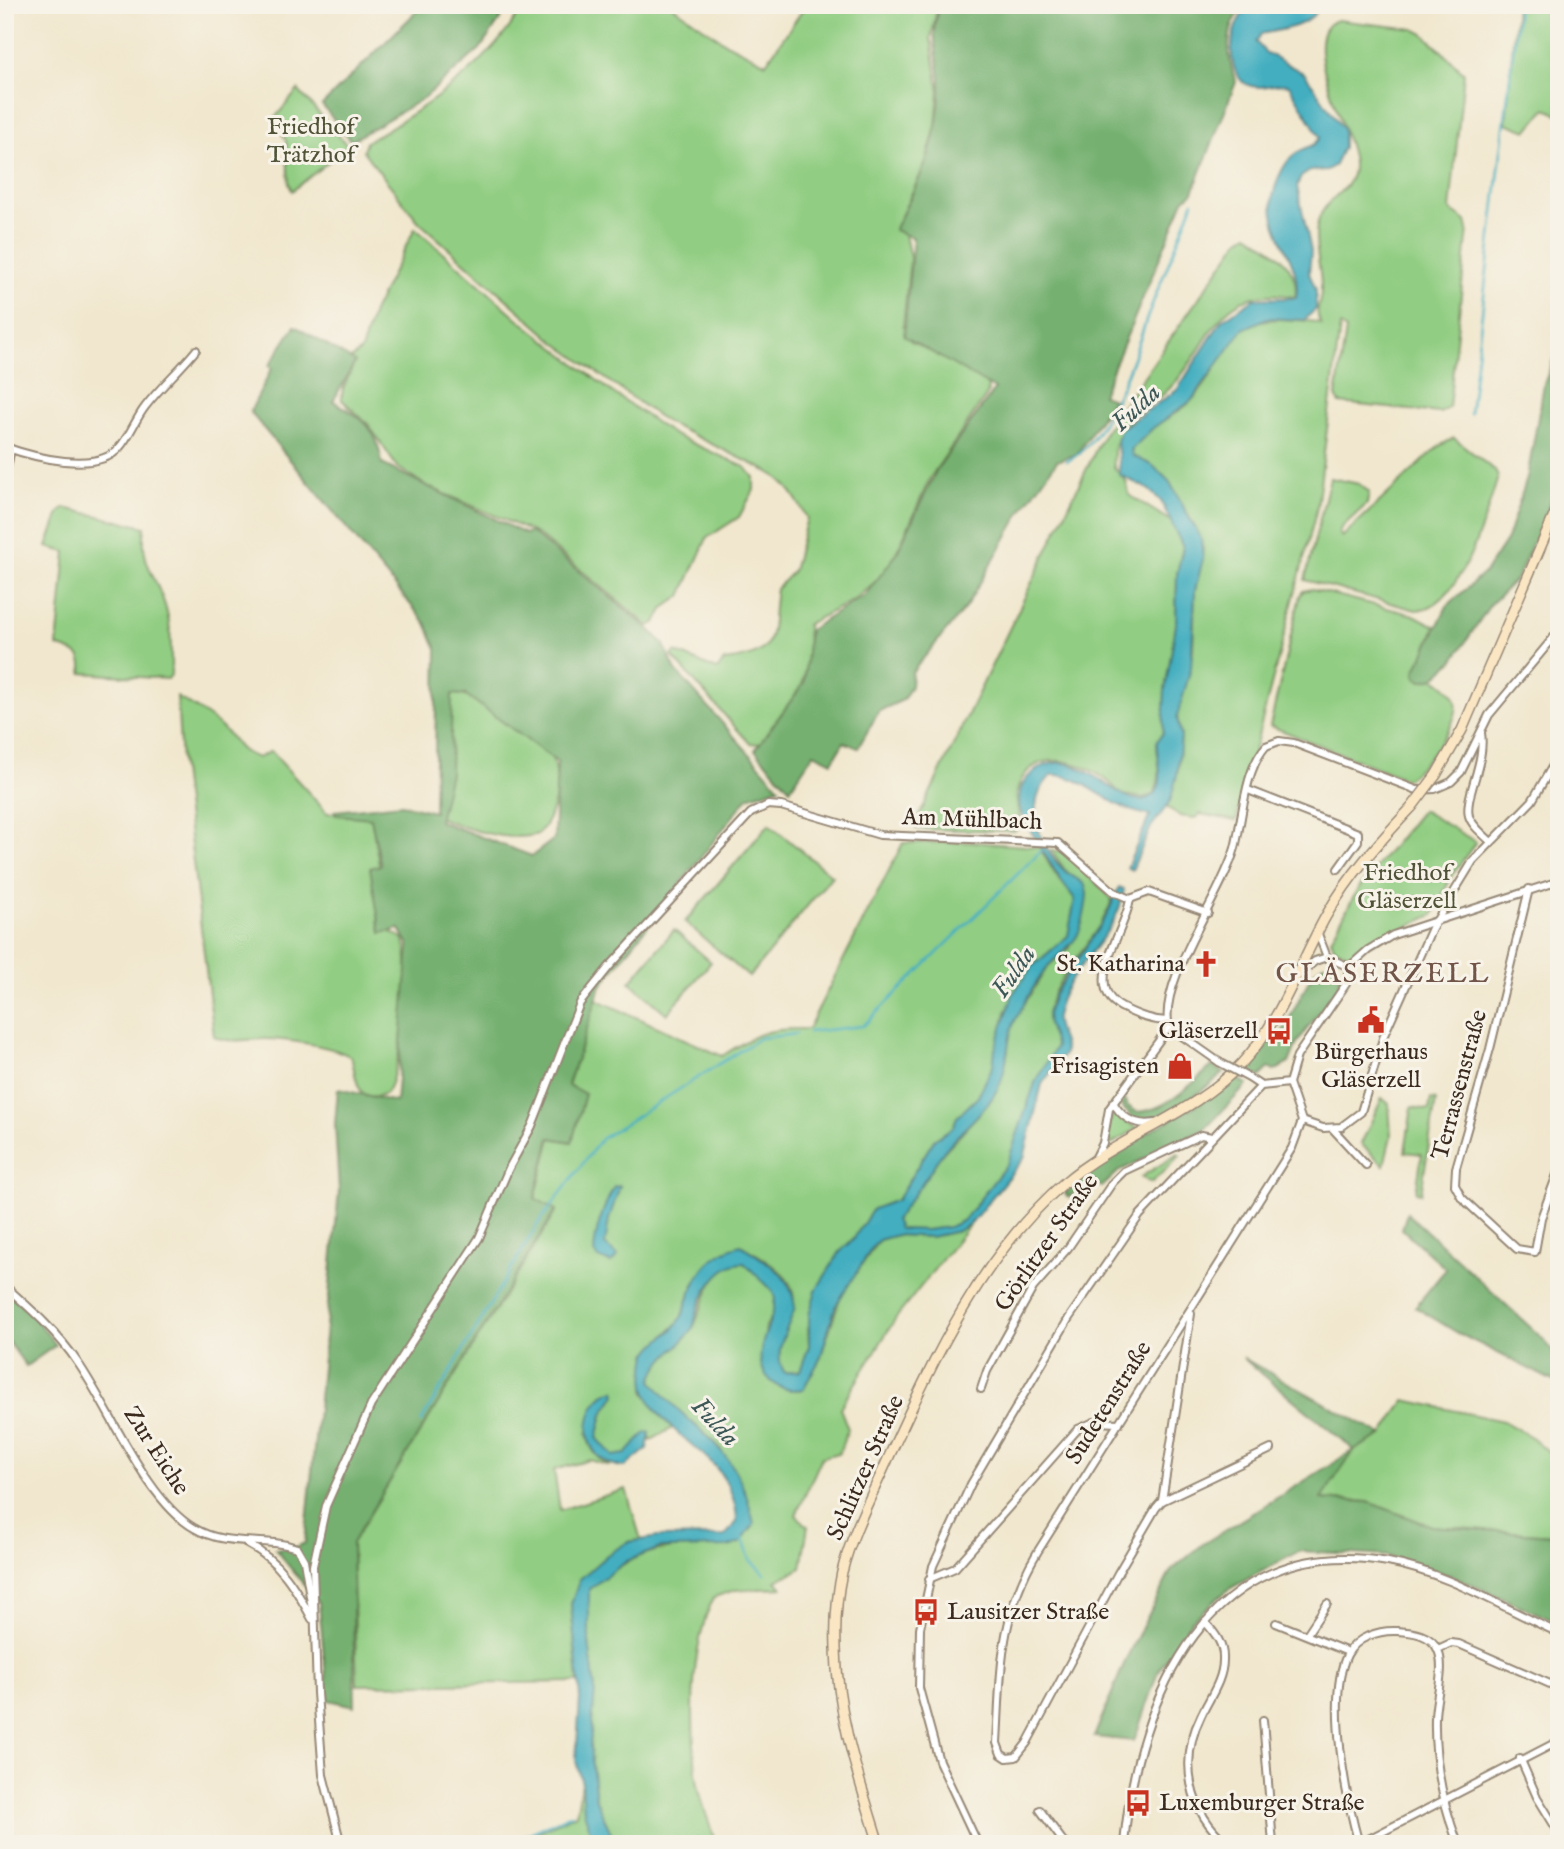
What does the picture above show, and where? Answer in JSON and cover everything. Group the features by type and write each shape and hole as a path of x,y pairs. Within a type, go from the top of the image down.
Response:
{"main road":[{"name":"Schlitzer Straße","path":"879,1844 843,1722 836,1646 842,1573 898,1437 982,1274 1039,1207 1093,1161 1194,1101 1241,1064 1265,1034 1298,976 1317,933 1353,873 1412,807 1436,775 1462,730 1559,504"}],"street":[{"path":"5,477 8,448 66,461 93,461 109,456 119,449 146,405 196,350"},
{"path":"1093,1161 1103,1143 1107,1117 1113,1102 1168,1024 1168,1005 1177,975 1208,913 1234,851 1248,790 1260,753 1266,746 1279,741 1308,748 1408,787 1435,789 1451,782 1461,772 1489,715 1559,631"},
{"path":"1481,732 1483,759 1468,809 1472,822 1490,841"},
{"path":"1559,755 1532,801 1490,841 1468,869 1437,919 1387,1026 1361,1112 1349,1124 1332,1128 1302,1121 1289,1083 1297,1056 1346,984 1349,967 1368,950 1393,936 1437,919 1559,881"},
{"path":"1248,790 1358,833 1359,839 1338,869"},
{"name":"Am Mühlbach","path":"314,1619 316,1540 349,1448 393,1367 479,1238 509,1168 532,1126 580,1003 609,967 751,813 768,805 796,809 880,835 1054,843 1072,852 1114,891 1128,898 1149,892 1208,913"},
{"name":"Terrassenstraße","path":"1529,889 1490,1049 1456,1168 1455,1185 1462,1198 1517,1249 1535,1252 1541,1217 1559,1169"},
{"path":"1128,898 1108,961 1103,982 1105,993 1114,1003 1137,1016 1168,1024 1219,1062 1261,1086 1289,1083"},
{"path":"1317,933 1327,957"},
{"path":"1298,976 1315,961 1327,957 1349,967"},
{"path":"978,1844 939,1761 919,1688 919,1637 929,1579 971,1484 1048,1349 1140,1214 1261,1086"},
{"path":"1113,1102 1122,1115 1132,1122 1155,1123"},
{"name":"Sudetenstraße","path":"1162,1501 1118,1573 1027,1743 1016,1757 1007,1758 1001,1754 998,1734 1003,1653 1013,1598 1022,1577 1286,1158 1302,1121"},
{"path":"1332,1128 1366,1165"},
{"name":"Görlitzer Straße","path":"981,1389 987,1371 1033,1288 1068,1248 1118,1176 1201,1135 1212,1137"},
{"name":"Zur Eiche","path":"5,1286 77,1362 170,1510 206,1535 246,1543 280,1543 302,1552 307,1597 314,1619"},
{"path":"1162,1501 1191,1312"},
{"path":"929,1579 955,1568 1078,1429 1094,1422 1119,1423"},
{"path":"1162,1501 1271,1449"},
{"path":"246,1543 279,1565 314,1619 321,1763 341,1844"},
{"path":"1124,1844 1132,1784 1156,1702 1178,1656 1205,1622 1239,1592 1268,1576 1319,1561 1362,1559 1402,1565 1429,1574 1559,1633"},
{"path":"1307,1634 1327,1604"},
{"path":"1205,1622 1220,1642 1223,1662 1217,1686 1193,1734 1189,1777 1199,1809 1228,1844"},
{"path":"1276,1623 1349,1652"},
{"path":"1438,1649 1421,1634 1389,1631 1373,1633 1349,1652 1342,1669 1341,1752 1359,1844 1520,1758 1559,1741"},
{"path":"1438,1649 1451,1643 1459,1644 1559,1688"},
{"path":"1438,1649 1435,1737 1443,1799 1458,1844"},
{"path":"1263,1720 1273,1844"},
{"path":"1520,1758 1537,1797 1559,1833"},
{"path":"1040,1810 1065,1844"}],"green space":[{"path":"423,5 510,5 480,49 424,98 351,141 322,105"},
{"path":"524,5 671,5 724,42 766,63 806,5 938,5 931,38 939,91 936,126 925,165 901,216 910,258 903,326 911,341 981,379 988,386 988,393 930,478 900,545 883,575 854,600 807,624 808,656 802,685 759,744 750,743 744,737 672,656 675,652 717,670 724,661 756,654 764,648 772,630 776,589 793,571 807,518 796,498 782,481 769,472 666,422 556,343 419,222 363,151 366,142 434,99 475,67 493,48"},
{"path":"940,5 1247,5 1234,21 1229,41 1230,62 1236,82 1193,192 1184,200 1102,395 1113,399 1077,454 1057,461 1024,507 966,607 912,672 911,686 903,700 879,711 858,748 844,742 832,762 814,753 790,789 755,750 804,683 809,630 865,595 896,555 937,469 995,389 904,336 913,238 894,230 920,177 933,140 940,101 935,24"},
{"path":"1516,5 1559,5 1559,116 1546,108 1527,131 1506,123"},
{"path":"1337,20 1414,29 1424,34 1464,73 1450,210 1466,221 1468,229 1449,407 1440,413 1339,403 1336,396 1346,330 1340,326 1317,508 1236,821 1200,814 1195,818 1180,816 1167,807 1178,770 1181,737 1177,717 1193,651 1195,591 1203,549 1197,531 1169,481 1152,465 1133,457 1131,450 1142,436 1189,403 1203,387 1229,343 1239,332 1252,324 1270,320 1321,324 1318,312 1321,283 1316,243 1318,223 1325,208 1349,181 1353,167 1351,152 1323,64 1321,45 1325,29"},
{"name":"Friedhof Trätzhof","path":"298,90 348,146 292,191 289,184 286,140 273,120"},
{"path":"415,228 522,322 612,392 674,435 745,467 754,477 754,490 739,517 707,538 681,596 664,608 656,622 649,626 537,534 427,486 397,467 368,424 342,400 352,358 361,351 373,312"},
{"path":"1248,234 1275,252 1289,267 1296,286 1295,297 1268,295 1247,299 1231,308 1219,320 1185,371 1170,388 1122,428 1114,451 1114,467 1126,481 1129,495 1172,522 1183,547 1177,574 1176,625 1165,690 1163,733 1157,742 1159,775 1153,795 1142,798 1120,794 1110,783 1081,766 1049,761 1035,766 1024,776 1017,792 1020,825 1015,831 916,829 919,816 1103,435 1240,239"},
{"path":"295,326 355,362 333,401 367,425 377,441 382,464 525,534 531,532 663,643 676,671 779,787 748,797 601,986 568,1085 585,1094 572,1142 550,1138 535,1198 556,1210 352,1543 355,1706 328,1700 319,1603 275,1549 291,1549 305,1543 339,1191 335,1124 338,1089 396,1102 409,945 400,929 381,933 370,868 381,865 371,818 336,815 334,811 402,804 434,812 437,649 426,623 250,412 272,368 269,366","holes":["452,694 466,695 557,762 554,839 532,856 439,821 450,773"]},
{"path":"1559,345 1559,483 1518,577 1490,605 1453,661 1434,678 1422,681 1416,677 1415,672 1447,606 1486,571 1507,539 1527,478 1544,384"},
{"path":"1454,438 1495,471 1498,477 1479,535 1458,577 1446,594 1432,606 1416,610 1305,580 1330,478 1359,484 1369,492 1367,504 1341,528 1339,533 1342,537 1439,446"},
{"path":"64,508 145,527 144,551 166,609 169,625 171,675 168,679 82,673 81,660 77,654 57,646 66,552 47,547 59,513"},
{"path":"1312,589 1414,615 1435,626 1416,677 1422,681 1434,678 1451,691 1456,702 1456,711 1439,744 1406,779 1270,726 1300,596 1303,591"},
{"path":"452,694 476,701 490,709 552,758 556,777 555,798 549,818 538,834 500,836 438,817"},
{"path":"177,697 213,721 244,752 258,758 271,751 327,813 371,817 379,865 378,917 387,930 403,938 406,950 406,992 401,1041 397,1064 386,1093 367,1096 362,1092 351,1057 343,1053 284,1040 232,1040 214,1036 181,762"},
{"name":"Friedhof Gläserzell","path":"1422,810 1476,842 1451,877 1433,915 1363,947 1354,957 1334,947 1331,939 1358,889"},
{"path":"769,824 832,876 749,977 685,922"},
{"path":"972,842 1039,847 1055,874 1075,899 1068,936 1033,966 1006,1012 993,1066 978,1097 957,1117 953,1127 934,1140 897,1200 873,1209 854,1238 840,1252 808,1328 809,1346 800,1371 785,1373 780,1363 782,1340 793,1304 793,1292 788,1281 772,1265 741,1245 694,1284 680,1321 647,1354 645,1393 672,1428 650,1441 650,1433 626,1454 613,1457 597,1438 603,1414 616,1395 587,1433 594,1452 610,1466 590,1460 554,1470 560,1510 626,1489 641,1540 628,1542 571,1604 578,1682 357,1685 352,1543 556,1211 535,1199 551,1138 572,1142 568,1085 596,999 722,1056 771,1031 808,1029 903,843"},
{"path":"1051,850 1066,852 1112,899 1098,928 1067,971 1051,1000 1047,1019 1056,1046 1007,1164 964,1220 949,1227 899,1229 895,1220 941,1155 989,1103 1000,1083 1008,1050 1009,1029 1046,969 1070,948 1087,894 1084,885 1065,870"},
{"path":"674,930 711,962 667,1014 630,982"},
{"path":"1323,964 1337,967 1341,975 1339,985 1297,1043 1289,1063 1274,1071 1269,1068 1260,1077 1247,1069 1271,1041 1281,1035 1312,974"},
{"path":"1212,1066 1224,1073 1169,1111 1145,1119 1135,1119 1121,1106 1122,1096 1128,1106 1137,1112 1158,1107 1178,1095"},
{"path":"1234,1077 1248,1084 1205,1129 1119,1171 1102,1187 1094,1182 1077,1189 1069,1198 1065,1194 1088,1170 1195,1106"},
{"path":"1382,1098 1389,1104 1391,1136 1384,1165 1361,1144"},
{"path":"1431,1099 1436,1100 1421,1193 1416,1192 1422,1154 1405,1152 1412,1107 1429,1110"},
{"path":"1113,1109 1123,1120 1138,1128 1105,1148"},
{"path":"1178,1154 1180,1156 1151,1183 1141,1177"},
{"path":"1407,1213 1543,1339 1559,1358 1559,1384 1458,1333 1415,1307 1446,1269 1402,1229"},
{"path":"971,1223 896,1318 840,1408 848,1429 839,1453 822,1457 796,1515 808,1526 801,1568 776,1581 782,1588 735,1590 714,1597 706,1616 696,1660 693,1728 697,1780 716,1844 616,1844 596,1800 590,1745 595,1690 589,1642 589,1589 624,1564 654,1552 686,1547 729,1547 754,1524 719,1446 667,1400 652,1381 656,1371 689,1334 717,1276 733,1264 744,1263 773,1290 775,1298 773,1315 766,1326 762,1367 778,1386 789,1390 803,1389 820,1359 841,1295 879,1240 897,1235 931,1237 958,1231"},
{"path":"5,1290 32,1314 56,1345 26,1366 5,1337"},
{"path":"1243,1358 1382,1435 1354,1450"},
{"path":"1405,1400 1503,1421 1533,1438 1559,1461 1559,1529 1552,1535 1431,1526 1368,1502 1320,1499 1354,1450 1382,1435"},
{"path":"1354,1450 1321,1499 1368,1502 1431,1526 1552,1535 1559,1541 1559,1623 1452,1576 1387,1556 1299,1551 1229,1589 1192,1620 1157,1674 1134,1741 1094,1737 1126,1659 1171,1571 1203,1544"},
{"path":"582,1783 586,1815 600,1844 513,1844 576,1814"}],"water":[{"path":"1276,5 1321,5 1310,19 1303,23 1261,34 1256,42 1265,52 1305,74 1343,129 1343,147 1335,165 1327,170 1310,171 1301,177 1297,186 1311,251 1309,273 1316,290 1316,309 1304,320 1267,318 1243,329 1191,401 1153,428 1131,450 1133,456 1152,465 1169,481 1201,539 1203,559 1195,591 1191,668 1177,717 1181,737 1177,775 1170,802 1151,827 1132,870 1127,868 1150,815 1123,807 1064,776 1052,775 1043,786 1036,811 1041,837 1056,862 1084,884 1086,889 1086,904 1080,929 1077,937 1042,974 1018,1015 1011,1032 1005,1068 994,1096 941,1155 895,1220 899,1229 949,1227 964,1220 1007,1164 1036,1080 1056,1047 1047,1014 1054,995 1107,915 1119,887 1124,889 1120,907 1112,923 1079,968 1061,999 1056,1021 1065,1053 1042,1084 1024,1158 971,1223 958,1231 931,1237 897,1235 879,1240 835,1307 820,1359 803,1389 778,1386 764,1371 761,1351 775,1298 772,1290 744,1263 727,1268 713,1281 699,1307 692,1329 655,1372 652,1381 726,1458 747,1496 754,1524 740,1543 729,1547 660,1548 627,1561 589,1589 589,1642 595,1690 590,1746 596,1800 616,1844 600,1844 591,1834 584,1812 582,1783 576,1761 580,1698 571,1604 580,1579 607,1555 628,1542 658,1537 725,1536 737,1522 733,1499 718,1470 667,1423 649,1399 645,1385 648,1354 680,1320 702,1271 718,1255 741,1245 768,1263 789,1285 795,1307 780,1348 781,1365 785,1373 800,1371 809,1346 809,1315 816,1290 840,1252 854,1238 873,1209 897,1200 934,1140 953,1127 957,1117 978,1097 993,1066 995,1049 1014,992 1033,966 1068,936 1075,899 1059,878 1023,818 1019,800 1024,783 1035,771 1052,763 1068,764 1084,770 1128,797 1141,800 1153,795 1157,790 1160,777 1157,742 1163,733 1165,690 1176,625 1177,574 1183,547 1161,501 1148,489 1120,475 1117,441 1121,429 1177,390 1222,320 1254,299 1296,298 1294,270 1278,231 1272,203 1282,170 1297,152 1315,143 1320,137 1289,85 1257,87 1246,84 1235,70 1232,50 1235,28 1244,13"},
{"path":"620,1186 609,1219 605,1245 618,1256 611,1263 600,1259 594,1253 595,1244 606,1203 614,1187"},
{"path":"615,1390 616,1394 603,1414 597,1438 613,1456 626,1454 646,1432 650,1433 647,1449 625,1467 608,1463 597,1454 590,1442 588,1429 596,1404 604,1395"}],"waterway":[{"path":"1470,414 1518,9 1516,5"},
{"name":"Fulda","path":"1067,461 1081,452 1094,437 1117,397 1193,202"},
{"path":"809,1032 863,1026 1041,851"},
{"path":"421,1422 537,1225 601,1139 760,1038 797,1034"},
{"path":"742,1536 750,1560 765,1574"},
{"path":"506,1844 572,1814"}],"place":[{"name":"St. Katharina","path":"1206,964"},
{"name":"Bürgerhaus Gläserzell","path":"1371,1020"},
{"name":"Gläserzell","path":"1279,1031"},
{"name":"Frisagisten","path":"1180,1066"},
{"name":"Lausitzer Straße","path":"926,1612"},
{"name":"Luxemburger Straße","path":"1138,1803"}],"district":[{"name":"GLÄSERZELL","path":"1383,974"}]}
